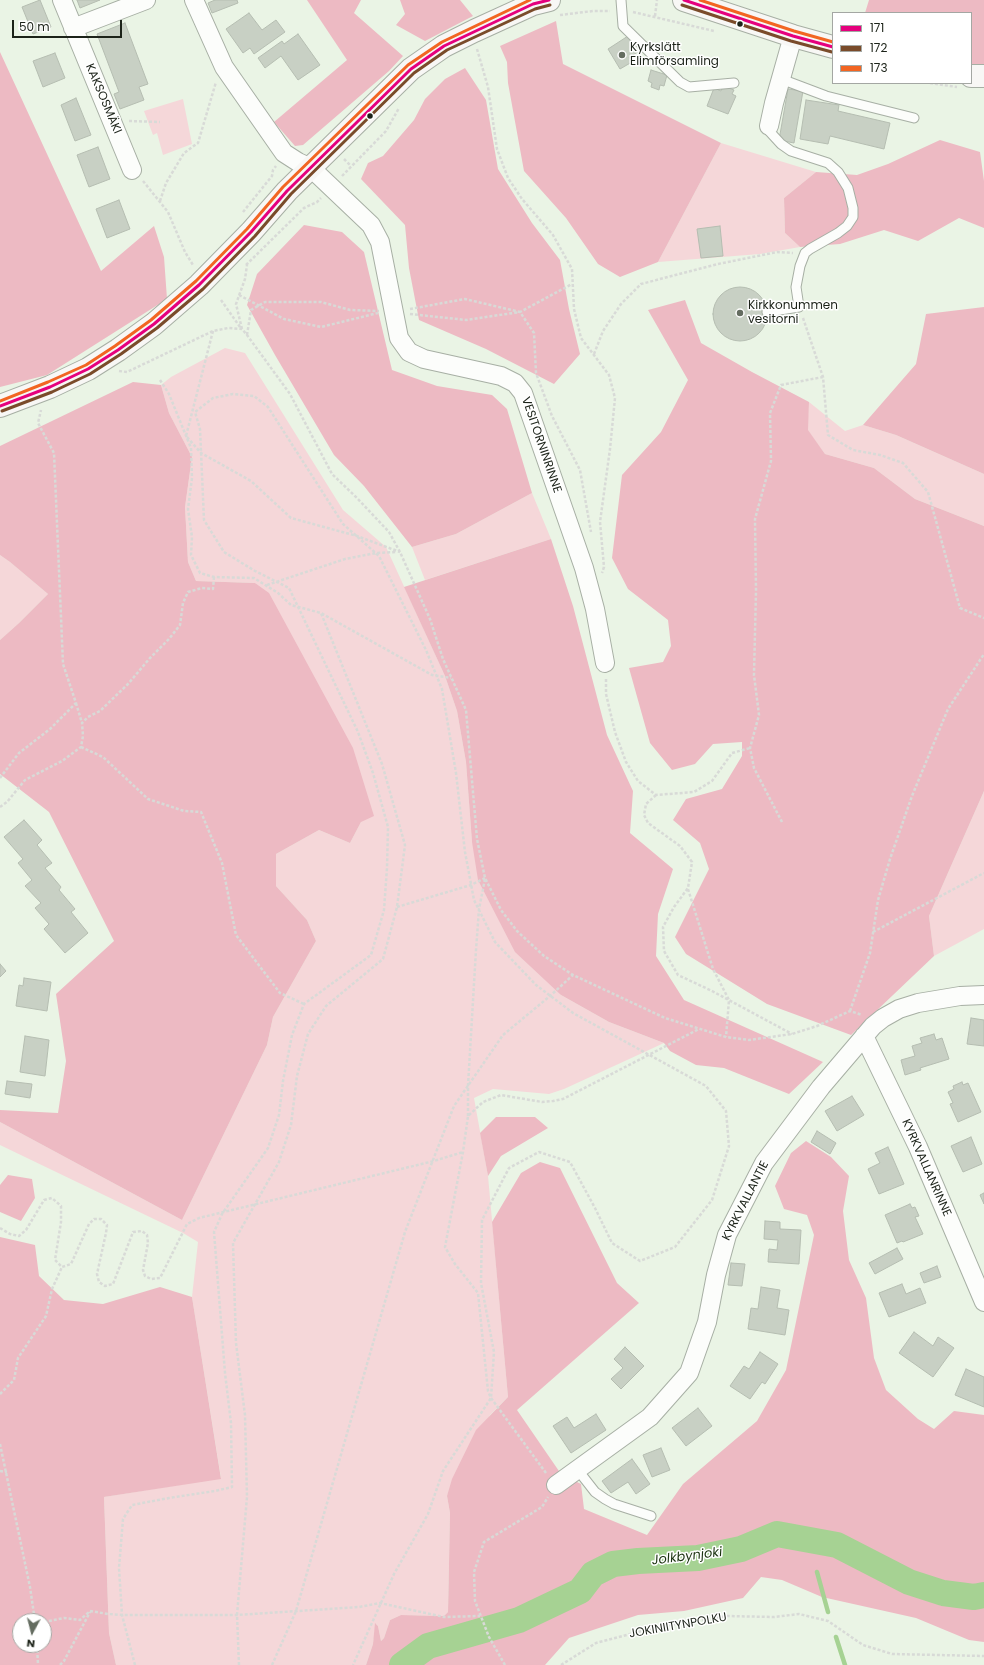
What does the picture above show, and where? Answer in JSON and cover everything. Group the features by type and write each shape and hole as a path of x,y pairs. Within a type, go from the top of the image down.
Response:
{"main road":[{"path":"0,406 50,387 88,369 118,350 154,324 198,285 311,168 411,69 444,46 468,34 533,4 549,0"},
{"path":"695,2 793,36 832,47"},
{"path":"972,76 984,76"}],"street":[{"name":"KAKSOSMÄKI","path":"62,0 132,170"},
{"path":"73,28 146,0"},
{"name":"VESITORNINRINNE","path":"194,0 224,67 287,155 311,168 371,225 380,242 389,312 399,338 409,352 424,359 501,376 515,383 528,401 587,580 595,609 605,663"},
{"path":"769,126 793,36"},
{"name":"KYRKVALLANTIE","path":"556,1485 650,1418 689,1374 703,1337 716,1275 727,1235 760,1170 822,1087 864,1036 880,1020 899,1009 918,1003 960,996 984,995"},
{"name":"KYRKVALLANRINNE","path":"864,1036 918,1147 984,1302"}],"lane":[{"path":"621,0 623,26 680,82 689,87 734,83"},
{"path":"781,79 826,96 914,118"},
{"path":"767,312 799,307 796,287 800,266 805,253 838,233 847,226 853,217 852,199 848,188 838,172 828,163 791,151 780,144 770,132 769,126"},
{"path":"577,1469 595,1492 605,1499 614,1504 651,1516"}],"path":[{"path":"655,16 657,0"},
{"path":"476,47 488,87 497,149 508,178 522,199 553,234 572,269 574,309 581,338 609,375 615,398 600,522 604,568 602,576 587,580"},
{"path":"160,202 166,183 184,154 198,143 216,78 224,67"},
{"path":"112,120 160,122"},
{"path":"132,170 168,212 185,252 195,268"},
{"path":"240,216 272,176"},
{"path":"594,355 603,331 621,304 641,284 718,264 777,252 805,253"},
{"path":"242,329 236,304 245,279 247,264"},
{"path":"239,294 284,319 321,327 389,312 466,320 520,312 572,284"},
{"path":"221,300 290,394 332,474 358,498 389,532 400,552 430,619 443,659 466,710 477,839 485,878 501,910 517,931 544,956 573,975 665,1018 726,1037 749,1040 792,1034 817,1026 850,1011 880,1020"},
{"path":"799,307 822,377 828,435 853,450 880,455 903,463 928,492 960,608 984,618"},
{"path":"114,370 128,372 213,331 228,328 242,329"},
{"path":"186,436 213,331"},
{"path":"782,822 754,768 750,748 759,715 754,675 756,598 755,519 771,461 770,413 781,385 822,377"},
{"path":"160,380 169,394 191,448 192,478 188,509 192,537 191,555 200,573 214,577 254,578 267,585 290,605 321,613 432,675 451,678"},
{"path":"135,1665 122,1615 119,1568 123,1519 132,1505 215,1492 232,1487 231,1423 225,1373 214,1232 222,1214 268,1148 279,1115 283,1081 292,1035 304,1004 371,955 384,910 388,827 373,773 358,732 289,588 255,571 224,552 204,520 200,429 195,412 213,398 232,394 254,396 268,407 343,524 379,556 426,650 442,689 474,900 495,942 536,985 572,1013 706,1086 726,1111 729,1146 712,1200 675,1247 640,1262 612,1243 570,1162 539,1152 509,1168 482,1220 481,1284 494,1352 491,1398 443,1472 428,1514 394,1574 353,1665"},
{"path":"0,807 7,802 25,780 62,761 81,747 83,736 82,723 63,664 54,453 38,423 41,405"},
{"path":"186,436 201,453 251,481 291,518 357,536 400,552"},
{"path":"267,585 345,559 376,553 400,552"},
{"path":"82,723 88,717 100,711 128,684 150,658 169,639 180,625 183,603 188,592 202,588 213,589 214,577"},
{"path":"239,1665 237,1615 247,1497 245,1415 236,1343 234,1243 279,1162 291,1125 297,1076 308,1034 326,1006 383,959 397,907 405,844 382,764 321,613"},
{"path":"850,1011 866,970 874,932 878,900 890,859 915,789 948,709 984,654"},
{"path":"605,663 606,694 615,732 626,762 638,781 656,795"},
{"path":"0,778 19,753 50,729 76,703"},
{"path":"81,747 103,757 148,800 184,811 201,812 222,863 236,935 280,993 304,1004"},
{"path":"726,1037 729,1000 713,969 688,888 692,862 680,846 648,823 644,815 646,804 656,795 694,792 712,781 732,754 750,748"},
{"path":"874,932 984,874"},
{"path":"397,907 472,885 485,878"},
{"path":"485,878 479,909 468,1086 468,1116 463,1152 444,1247 455,1264 478,1293 488,1391 491,1398 556,1485 542,1507 484,1542 474,1572 475,1601 489,1637 505,1665"},
{"path":"688,888 674,907 663,927 664,951 678,975 729,1000 792,1034"},
{"path":"272,1665 296,1611 405,1232 454,1106 503,1035 573,975"},
{"path":"468,1116 484,1102 501,1096 542,1102 563,1099 699,1029"},
{"path":"0,1394 14,1380 18,1358 46,1316 52,1289 62,1267 71,1264 89,1224 94,1219 101,1219 107,1225 97,1274 99,1282 105,1286 113,1284 133,1232 142,1231 147,1235 148,1243 143,1270 145,1276 151,1279 160,1278 187,1224 199,1218 222,1214 463,1152"},
{"path":"0,1228 10,1234 19,1236 26,1230 44,1200 52,1198 61,1206 61,1222 55,1260 62,1267"},
{"path":"0,1444 30,1587 34,1613"},
{"path":"0,1471 6,1472"},
{"path":"90,1610 122,1615 237,1615 359,1607 380,1603 444,1617 480,1616"},
{"path":"52,1620 64,1618 80,1620 90,1610"},
{"path":"60,1665 64,1661 90,1610"},
{"name":"JOKINIITYNPOLKU","path":"561,1665 596,1643 657,1627 726,1616 774,1618 799,1614 828,1621 863,1645 892,1654 984,1656"},
{"path":"37,1653 38,1665"}],"shaded area":[{"path":"307,0 361,0 354,13 403,56 389,71 303,145 295,146 274,122 347,60"},
{"path":"400,0 460,0 473,16 425,41 396,25 405,14"},
{"path":"869,0 984,0 984,66 972,65 972,12 865,12"},
{"path":"556,21 563,64 721,143 658,262 620,277 598,264 566,218 524,171 508,83 507,62 500,46"},
{"path":"0,52 101,271 154,226 164,257 167,299 47,375 0,387"},
{"path":"465,68 486,100 498,169 532,223 560,260 569,309 580,354 554,384 486,349 419,320 409,268 405,225 361,179 368,163 383,156 414,120 425,99 445,79"},
{"path":"183,99 192,144 163,155 157,133 153,135 144,111"},
{"path":"940,140 980,152 984,181 984,228 959,218 918,241 884,230 840,244 800,247 785,233 784,198 816,172 857,175 888,164"},
{"path":"721,143 816,172 784,198 785,233 800,247 760,254 658,262"},
{"path":"304,225 342,232 364,252 392,370 437,386 492,395 507,409 532,493 456,534 412,547 364,486 334,455 247,305 257,274"},
{"path":"685,300 701,343 809,402 808,430 825,454 874,468 915,499 984,526 984,791 929,916 934,956 851,1035 767,1004 686,954 675,937 709,869 700,843 673,820 686,799 722,789 742,756 742,742 713,744 695,764 672,770 650,743 629,668 663,662 671,646 668,620 628,589 612,558 622,475 661,432 688,380 648,310"},
{"path":"984,307 984,474 896,435 863,425 916,364 926,314"},
{"path":"225,348 245,353 343,510 386,547 445,676 457,711 466,762 472,842 561,995 609,1022 664,1043 564,1089 549,1094 493,1089 474,1098 488,1176 508,1397 490,1415 447,1496 450,1513 448,1612 444,1616 401,1615 390,1620 384,1638 381,1641 378,1626 376,1624 373,1644 366,1665 116,1665 109,1633 104,1497 221,1478 192,1297 198,1242 183,1233 0,1145 0,1122 182,1220 267,1045 273,1017 316,941 307,920 276,886 276,854 319,830 350,843 361,822 255,583 196,581 188,562 185,507 192,457 169,413 161,385 171,377"},
{"path":"133,382 161,385 169,413 192,457 185,507 188,562 196,581 255,583 269,593 353,748 374,816 361,822 350,843 319,830 276,854 276,886 307,920 316,941 273,1017 267,1045 182,1220 0,1122 0,1110 58,1113 66,1061 56,994 114,941 49,812 0,774 0,640 48,594 0,555 0,446"},
{"path":"809,402 845,431 863,425 896,435 984,474 984,526 915,499 874,468 825,454 807,430"},
{"path":"532,493 551,539 425,580 412,547 456,534"},
{"path":"551,539 573,606 607,735 633,791 630,833 673,869 658,914 656,956 684,1000 823,1062 789,1094 724,1068 696,1065 670,1051 664,1043 609,1022 561,995 515,952 478,880 472,842 466,762 457,711 445,676 404,587"},
{"path":"0,555 48,594 0,640"},
{"path":"984,791 984,929 934,956 929,916"},
{"path":"496,1117 535,1117 548,1128 501,1156 488,1176 480,1133"},
{"path":"806,1141 831,1157 849,1176 843,1211 849,1260 866,1298 874,1358 886,1390 918,1419 934,1429 954,1411 984,1415 984,1642 969,1640 916,1618 822,1597 782,1580 761,1577 743,1598 684,1611 638,1615 569,1638 545,1665 366,1665 373,1644 375,1623 378,1626 381,1641 384,1638 390,1620 401,1615 444,1616 448,1612 450,1513 447,1496 452,1479 476,1430 508,1397 492,1222 521,1173 540,1162 560,1168 617,1283 639,1303 517,1410 561,1474 581,1484 584,1509 647,1535 683,1484 757,1421 786,1370 814,1235 807,1215 784,1209 775,1186 791,1153"},
{"path":"8,1175 32,1179 35,1198 21,1221 0,1212 0,1185"},
{"path":"0,1237 35,1245 39,1276 64,1300 103,1304 160,1287 192,1297 221,1479 104,1497 109,1633 116,1665 0,1665"}],"building":[{"path":"40,0 51,27 33,34 22,7"},
{"path":"77,0 100,0 80,8"},
{"path":"215,0 237,0 238,3 212,13 208,3"},
{"path":"249,13 262,30 276,20 285,32 254,54 250,48 243,53 226,29"},
{"path":"125,23 148,84 139,87 144,100 120,109 114,94 119,92 97,34"},
{"path":"298,34 320,65 298,80 281,56 265,68 258,58 282,41 284,44"},
{"name":"Kyrkslätt Elimförsamling","path":"628,36 638,52 629,57 632,62 620,69 608,49"},
{"path":"55,53 65,78 43,87 33,61"},
{"path":"651,70 667,75 664,86 660,85 659,90 651,87 652,83 648,81"},
{"path":"723,86 734,90 732,94 736,96 728,114 707,106 714,88 721,91"},
{"path":"788,89 803,91 794,143 779,140"},
{"path":"76,98 91,135 75,141 61,105"},
{"path":"806,100 839,105 838,111 890,123 884,149 830,136 828,144 800,139"},
{"path":"98,147 110,179 89,187 77,155"},
{"path":"119,200 130,229 107,238 96,209"},
{"path":"720,226 723,256 701,258 697,229"},
{"name":"Kirkkonummen vesitorni","path":"740,287 750,289 759,295 765,304 767,314 765,324 759,333 750,339 740,341 730,339 721,333 715,324 713,314 715,304 721,295 730,289"},
{"path":"24,820 42,840 37,845 52,863 45,868 61,887 59,890 75,909 71,912 88,933 65,953 44,929 49,924 35,908 41,903 25,886 32,880 18,863 23,859 4,837"},
{"path":"0,964 6,971 0,977"},
{"path":"24,978 51,982 47,1011 16,1006 19,985 23,986"},
{"path":"971,1018 984,1020 984,1046 967,1044"},
{"path":"934,1034 936,1040 942,1038 949,1059 920,1068 921,1070 905,1075 901,1060 915,1056 912,1046 922,1043 920,1038"},
{"path":"25,1036 49,1040 45,1076 20,1072"},
{"path":"7,1081 32,1084 30,1098 5,1094"},
{"path":"962,1082 963,1085 968,1083 981,1112 958,1122 950,1104 953,1103 948,1092 954,1089 953,1086"},
{"path":"852,1096 864,1115 837,1131 825,1111"},
{"path":"817,1131 836,1143 830,1154 811,1142"},
{"path":"971,1137 982,1164 963,1172 951,1146"},
{"path":"888,1147 904,1184 879,1194 868,1169 880,1163 875,1153"},
{"path":"984,1193 984,1204 980,1195"},
{"path":"910,1204 912,1208 915,1207 919,1216 915,1217 923,1234 897,1243 885,1215"},
{"path":"765,1221 780,1222 780,1229 801,1230 799,1264 768,1262 769,1249 777,1250 778,1240 764,1239"},
{"path":"897,1248 903,1259 875,1274 869,1263"},
{"path":"731,1263 745,1264 742,1286 728,1285"},
{"path":"937,1266 941,1277 924,1283 920,1273"},
{"path":"902,1284 906,1294 920,1288 926,1303 889,1317 879,1293"},
{"path":"761,1287 780,1290 777,1308 789,1310 785,1335 748,1329 751,1308 758,1309"},
{"path":"914,1332 933,1346 938,1337 954,1348 933,1377 899,1353"},
{"path":"625,1347 644,1366 621,1389 611,1379 623,1368 614,1359"},
{"path":"760,1352 778,1364 765,1384 762,1382 750,1399 730,1386 744,1366 749,1369"},
{"path":"966,1369 984,1377 984,1407 955,1395"},
{"path":"698,1408 712,1426 686,1446 672,1428"},
{"path":"596,1414 606,1430 571,1453 553,1426 567,1417 574,1428"},
{"path":"661,1448 670,1470 652,1477 643,1455"},
{"path":"632,1459 650,1484 636,1494 628,1482 611,1493 602,1481"}],"waterway":[{"name":"Jolkbynjoki","path":"402,1665 428,1646 519,1620 580,1591 593,1574 613,1564 638,1561 698,1558 741,1549 777,1534 837,1545 909,1582 943,1593 974,1597 984,1595"},
{"path":"817,1572 828,1612"},
{"path":"836,1637 845,1665"}],"transit line":[{"name":"173","path":"0,401 86,365 151,320 196,281 247,229 283,187 408,65 442,42 530,0"},
{"name":"171","path":"0,406 50,387 88,369 118,350 154,324 199,285 251,232 287,191 411,69 444,46 533,4 549,0"},
{"name":"171","path":"684,0 793,36 832,47"},
{"name":"173","path":"700,0 794,31 832,42"},
{"name":"172","path":"2,411 52,392 90,374 157,328 203,289 255,236 291,194 414,73 447,50 535,9 550,5"},
{"name":"172","path":"682,5 791,41 832,52"}],"place":[{"name":"Kyrkslätt Elimförsamling","path":"622,55"},
{"name":"Kirkkonummen vesitorni","path":"740,313"}]}
